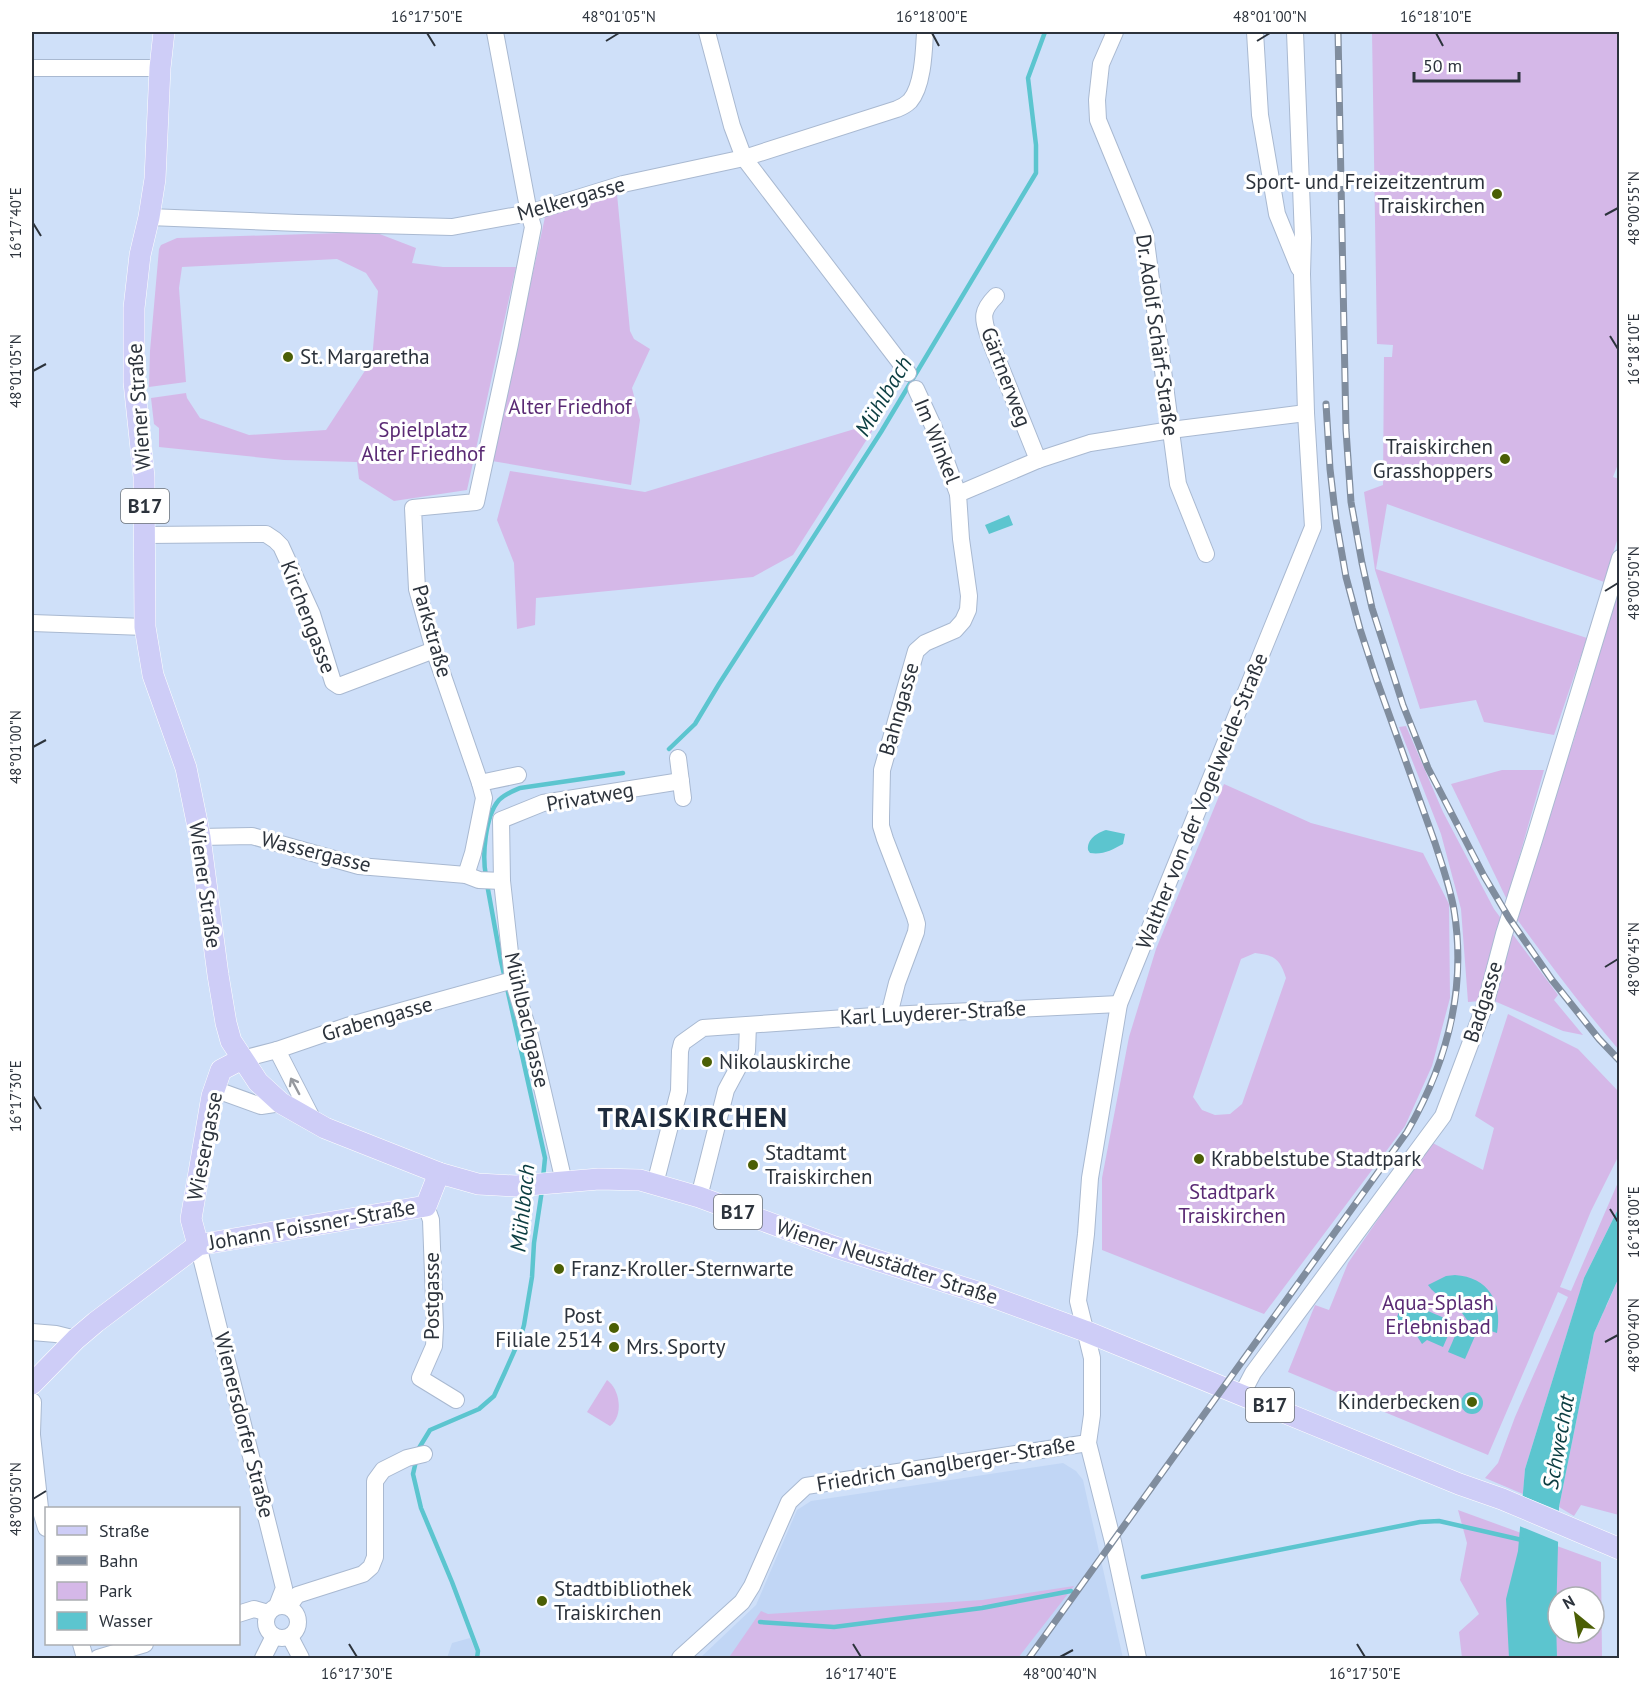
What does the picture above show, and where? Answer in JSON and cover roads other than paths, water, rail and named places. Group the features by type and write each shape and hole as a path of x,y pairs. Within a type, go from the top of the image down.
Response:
{"main road":[{"name":"Wiener Straße","path":"164,32 155,179 140,255 134,308 135,382 144,477 145,627 153,675 186,768 200,837 226,1023 231,1041 242,1059"},
{"name":"Wiener Neustädter Straße","path":"242,1059 258,1082 281,1103 325,1128 439,1173 478,1184 516,1186 599,1179 640,1180 658,1174 699,1197 835,1247 987,1295 1085,1330 1620,1549"},
{"name":"Wiesergasse","path":"198,1245 191,1219 214,1089 221,1070 242,1059"},
{"name":"Johann Foissner-Straße","path":"198,1245 426,1206 439,1173"},
{"path":"32,1384 96,1322 198,1245"}],"street":[{"path":"495,32 529,213"},
{"path":"707,32 732,126 744,158 908,373"},
{"name":"Melkergasse","path":"149,217 452,227 529,213 623,184 744,158 908,104 919,82 925,32"},
{"name":"Dr. Adolf Schärf-Straße","path":"1115,32 1101,64 1097,100 1098,120 1145,234 1178,484 1206,554"},
{"name":"Walther von der Vogelweide-Straße","path":"1255,32 1260,115 1277,214 1302,274"},
{"name":"Walther von der Vogelweide-Straße","path":"1138,1659 1089,1443 1092,1415 1092,1358 1078,1301 1090,1178 1119,1004 1313,527 1306,413 1303,238 1295,32"},
{"path":"32,68 160,68"},
{"name":"Parkstraße","path":"480,783 417,589 413,508 476,502 531,239 533,227 529,213"},
{"name":"Gärtnerweg","path":"996,296 987,306 983,317 989,338 1038,460"},
{"name":"Im Winkel","path":"916,389 958,494"},
{"path":"958,494 1038,460 1090,443 1306,413"},
{"name":"Bahngasse","path":"889,1015 917,924 881,826 882,770 916,651 925,643 955,630 963,621 968,610 969,596 961,540 958,494"},
{"name":"Kirchengasse","path":"146,535 266,534 275,540 281,546 312,614 333,682 339,686 435,650"},
{"name":"Badgasse","path":"1242,1394 1252,1373 1443,1116 1486,1002 1504,934 1620,558"},
{"path":"32,623 145,627"},
{"name":"Privatweg","path":"501,820 543,803 682,790 678,758"},
{"path":"480,783 518,775"},
{"name":"Mühlbachgasse","path":"480,783 484,798 473,853 485,879 507,982 530,1036 551,1183"},
{"name":"Mühlbachgasse","path":"485,879 501,820"},
{"name":"Wassergasse","path":"200,837 252,836 359,866 485,879"},
{"name":"Grabengasse","path":"242,1059 347,1026 507,982"},
{"name":"Karl Luyderer-Straße","path":"658,1174 679,1092 682,1043 703,1028 889,1015 1119,1004"},
{"path":"699,1197 726,1090 747,1051 748,1025"},
{"path":"276,1050 314,1122"},
{"path":"214,1089 261,1106 281,1103"},
{"name":"Postgasse","path":"426,1206 431,1220 435,1327 434,1346 420,1378 456,1400"},
{"name":"Wienersdorfer Straße","path":"198,1245 284,1588 278,1608"},
{"path":"32,1332 76,1339"},
{"path":"32,1401 32,1434 40,1508 45,1525"},
{"name":"Friedrich Ganglberger-Straße","path":"682,1656 742,1602 752,1586 789,1502 806,1486 1089,1443"},
{"path":"301,1659 282,1636 266,1626 278,1608 297,1595 363,1574 371,1567 375,1557 375,1481 383,1470 407,1458 424,1454"},
{"path":"240,1613 254,1609 278,1608 298,1615 298,1627 282,1636 263,1659"},
{"path":"98,1659 142,1645"},
{"path":"682,1656 703,1659"}],"water":[{"path":"1009,515 1013,525 989,534 985,525"},
{"path":"1106,830 1125,834 1123,844 1103,853 1090,853 1088,846 1091,840"},
{"name":"Schwechat","path":"1619,1207 1619,1277 1594,1333 1559,1507 1557,1585 1546,1585 1546,1645 1557,1645 1557,1658 1509,1658 1506,1599 1518,1551 1525,1469 1584,1278"},
{"path":"1455,1275 1476,1281 1491,1293 1498,1311 1497,1333 1482,1328 1478,1319 1467,1320 1462,1313 1463,1306 1439,1296 1428,1285 1446,1276"},
{"path":"1404,1301 1454,1322 1443,1347 1427,1340 1422,1344 1417,1336 1393,1326"},
{"path":"1458,1329 1475,1336 1465,1359 1448,1352"},
{"name":"Kinderbecken","path":"1472,1392 1480,1395 1483,1403 1480,1411 1472,1414 1464,1411 1461,1403 1464,1395"}],"waterway":[{"name":"Mühlbach","path":"669,749 695,724 881,432 1036,173 1036,145 1028,78 1045,32"},
{"name":"Mühlbach","path":"486,876 484,858 488,826 494,807 501,798 520,788 623,773"},
{"name":"Mühlbach","path":"487,884 501,961 545,1158 543,1178"},
{"name":"Mühlbach","path":"418,1452 430,1430 479,1409 494,1396 524,1325 542,1190"},
{"name":"Mühlbach","path":"416,1461 413,1474 421,1508 478,1651 477,1658"},
{"path":"1143,1577 1420,1522 1439,1521 1522,1540"},
{"path":"760,1622 834,1627 982,1608 1071,1591"}],"railway":[{"path":"1338,32 1346,430 1351,502 1372,608 1403,705 1428,768 1484,876 1509,918 1552,980 1599,1039 1620,1061"},
{"path":"1029,1658 1407,1132 1433,1079 1450,1025 1458,969 1454,910 1446,876 1376,678 1346,577 1330,469 1326,404"}],"place":[{"name":"Sport- und Freizeitzentrum Traiskirchen","path":"1497,194"},
{"name":"St. Margaretha","path":"288,357"},
{"name":"Traiskirchen Grasshoppers","path":"1505,459"},
{"name":"Nikolauskirche","path":"707,1062"},
{"name":"Krabbelstube Stadtpark","path":"1199,1159"},
{"name":"Stadtamt Traiskirchen","path":"753,1165"},
{"name":"Franz-Kroller-Sternwarte","path":"559,1269"},
{"name":"Post Filiale 2514","path":"614,1328"},
{"name":"Mrs. Sporty","path":"614,1347"},
{"name":"Kinderbecken","path":"1472,1402"},
{"name":"Stadtbibliothek Traiskirchen","path":"542,1601"}],"district":[{"name":"TRAISKIRCHEN","path":"693,1118"}],"park label":[{"name":"Alter Friedhof","path":"570,407"},
{"name":"Spielplatz Alter Friedhof","path":"423,442"},
{"name":"Stadtpark Traiskirchen","path":"1232,1204"},
{"name":"Aqua-Splash Erlebnisbad","path":"1438,1315"}]}
